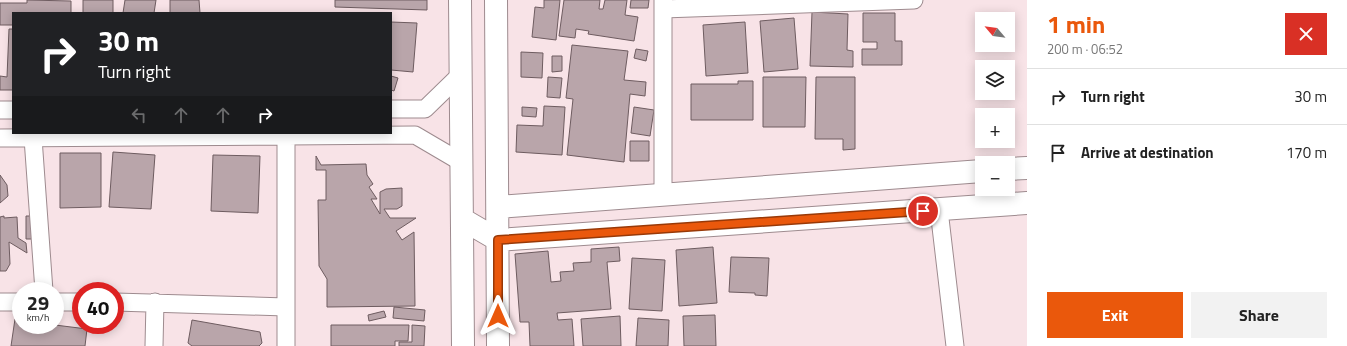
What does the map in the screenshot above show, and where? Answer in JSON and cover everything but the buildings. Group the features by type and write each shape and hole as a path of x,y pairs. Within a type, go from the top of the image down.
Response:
{"street":[{"path":"460,0 463,346"},
{"path":"496,0 498,346"},
{"path":"664,195 663,4 914,0"},
{"path":"392,109 425,109 461,74"},
{"path":"0,110 12,110"},
{"path":"0,138 415,135 462,162"},
{"path":"286,136 286,346"},
{"path":"33,138 43,282"},
{"path":"1015,169 1027,168"},
{"path":"498,207 975,172"},
{"path":"462,219 498,240 1027,203"},
{"path":"938,210 955,346"},
{"path":"0,302 12,302"},
{"path":"124,302 286,307"},
{"path":"154,346 155,302"}],"route":[{"path":"498,316 498,240 923,211"}]}
